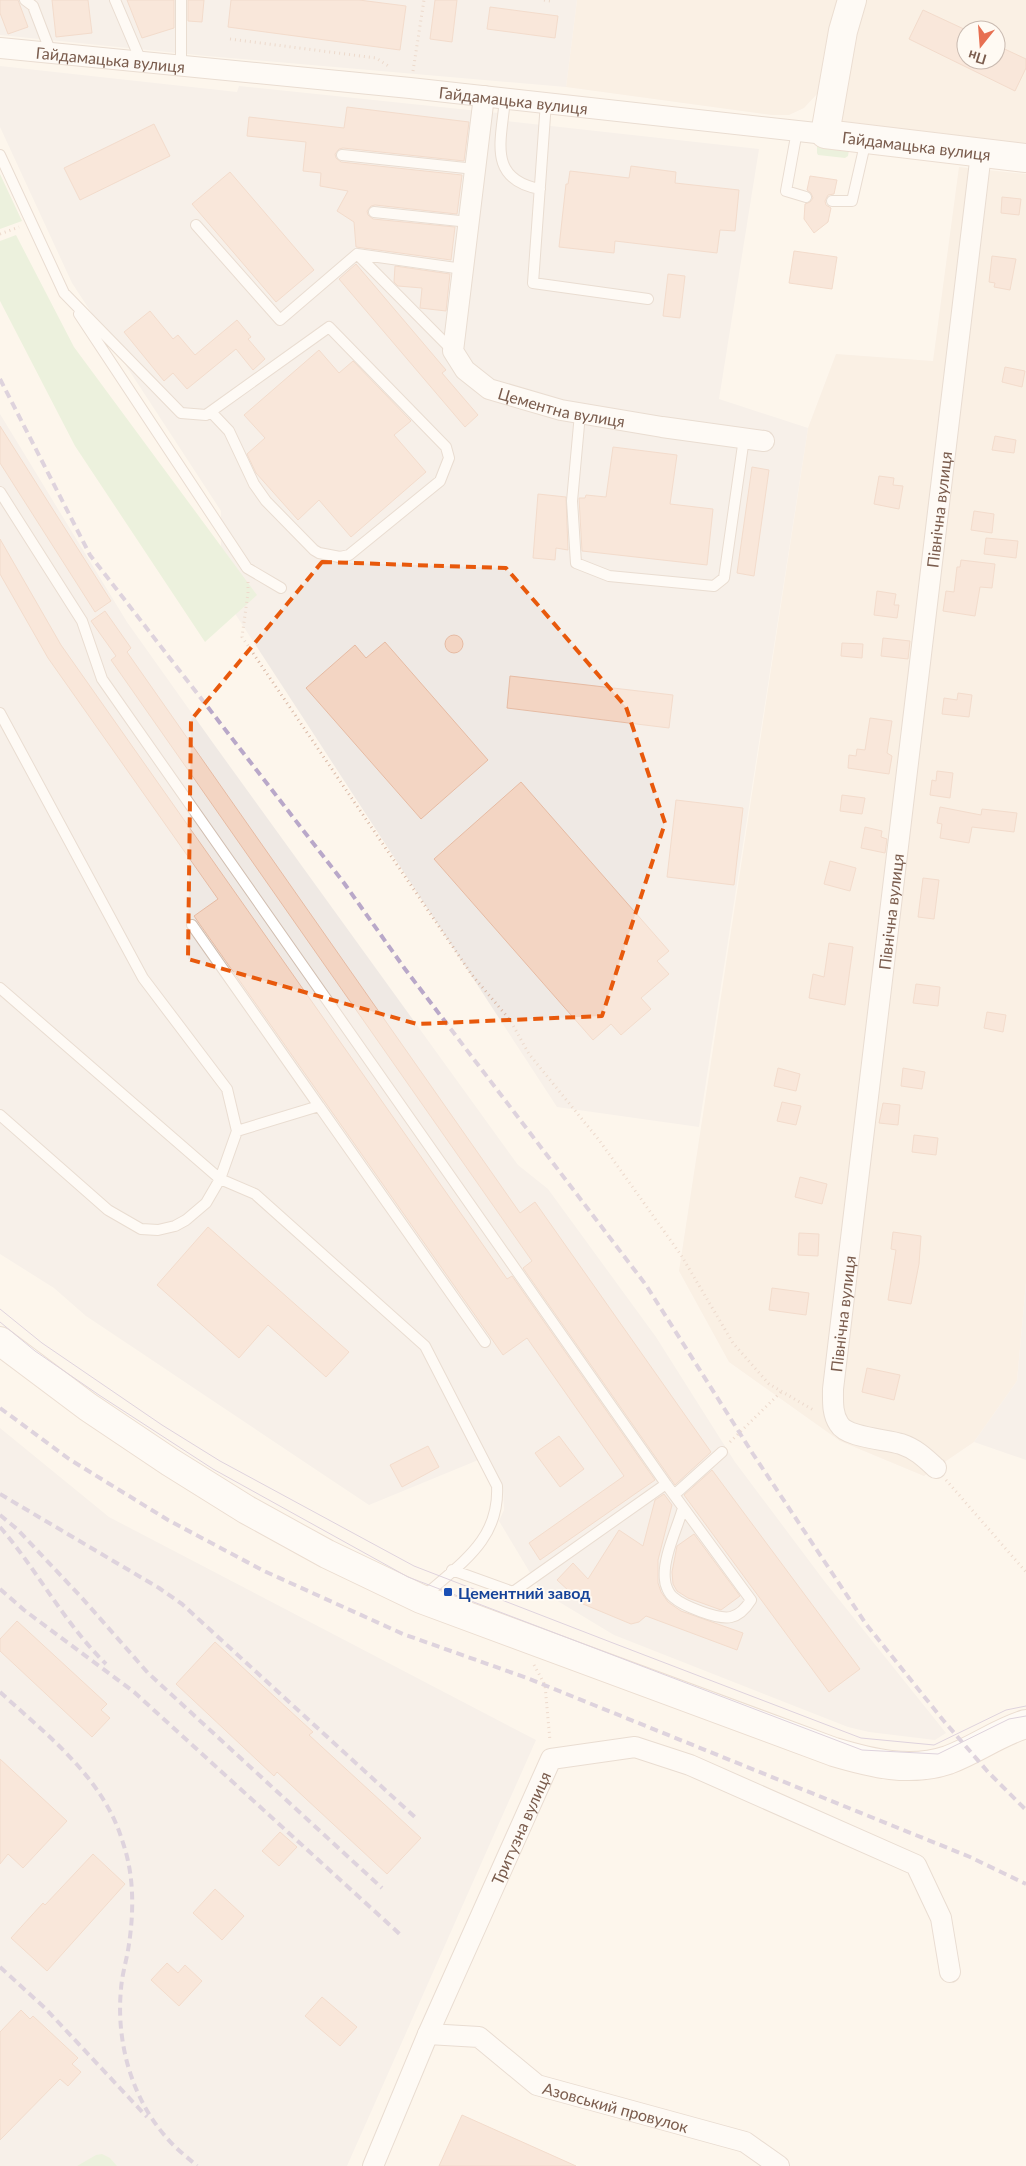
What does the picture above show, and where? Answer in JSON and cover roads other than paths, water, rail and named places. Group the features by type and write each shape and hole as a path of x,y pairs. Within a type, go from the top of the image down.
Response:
{"main road":[{"path":"825,134 843,31 852,0"},
{"name":"Гайдамацька вулиця","path":"825,134 1026,158"},
{"path":"0,1341 88,1407 170,1462 247,1510 327,1554 421,1599 519,1637 834,1752 867,1762 897,1766 924,1766 948,1760 1026,1724"}],"street":[{"name":"Гайдамацька вулиця","path":"0,48 181,64 546,102 825,134"},
{"path":"453,351 484,96"},
{"name":"Північна вулиця","path":"936,1468 918,1452 901,1444 852,1434 839,1425 833,1410 833,1389 981,153"},
{"name":"Цементна вулиця","path":"453,351 465,370 489,389 561,410 764,441"},
{"name":"Тритузна вулиця","path":"373,2166 428,2034 551,1759 635,1747 690,1765 916,1865 941,1918 950,1972"},
{"name":"Азовський провулок","path":"428,2034 479,2037 537,2085 745,2142 779,2166"}],"lane":[{"path":"25,0 33,6 51,53"},
{"path":"116,0 140,61"},
{"path":"181,64 182,0"},
{"path":"505,98 500,158 509,176 524,186 540,189"},
{"path":"546,102 533,283 648,299"},
{"path":"797,131 786,191 806,197"},
{"path":"832,201 852,202 866,139"},
{"path":"0,154 64,293 247,568 281,588"},
{"path":"342,154 475,169"},
{"path":"374,212 469,222"},
{"path":"196,225 280,320 357,254 463,269"},
{"path":"357,254 453,351"},
{"path":"64,293 181,413 206,415 210,412 329,327 446,447 449,458 440,481 349,554 340,556 319,553 266,501 254,484 229,431 210,412"},
{"path":"580,414 572,501 576,564 609,576 714,586 724,578 744,438"},
{"path":"0,492 82,621 102,679 666,1484 751,1600 744,1611 731,1617 720,1617 685,1605 671,1596 665,1581 665,1566 683,1508"},
{"path":"0,712 143,978 227,1090 237,1131 220,1179 206,1203 186,1220 175,1226 158,1230 141,1229 108,1210 0,1115"},
{"path":"192,925 485,1342"},
{"path":"0,988 186,1147 220,1179 255,1194 425,1346 497,1486 496,1515 490,1530 481,1543 421,1599"},
{"path":"237,1131 319,1106"},
{"path":"674,1495 722,1452"},
{"path":"452,1570 513,1592 666,1484"}],"tram line":[{"path":"0,1309 42,1343 162,1425 220,1461 414,1566 861,1738 934,1745 1006,1710 1026,1706"},
{"path":"0,1322 35,1351 213,1469 408,1577 862,1750 938,1754 1009,1719 1026,1716"}],"railway":[{"path":"0,379 90,555 344,883 405,969 646,1285 753,1454 866,1624 943,1720 988,1772 1026,1810"},
{"path":"0,1408 69,1459 168,1520 264,1571 403,1634 527,1678 970,1857 1026,1884"},
{"path":"0,1494 159,1588 182,1604 417,1819"},
{"path":"0,1515 17,1529 82,1598 148,1673 382,1888"},
{"path":"0,1527 77,1631 106,1664"},
{"path":"0,1589 24,1610 134,1692 403,1937"},
{"path":"0,1692 72,1760 103,1798 114,1820 127,1855 132,1893 131,1931 122,1978 120,2009 121,2028 128,2067 135,2086 154,2121 173,2145 197,2166"},
{"path":"0,1967 45,2008 147,2117"}],"place":[{"name":"Цементний завод","path":"448,1592"}]}
